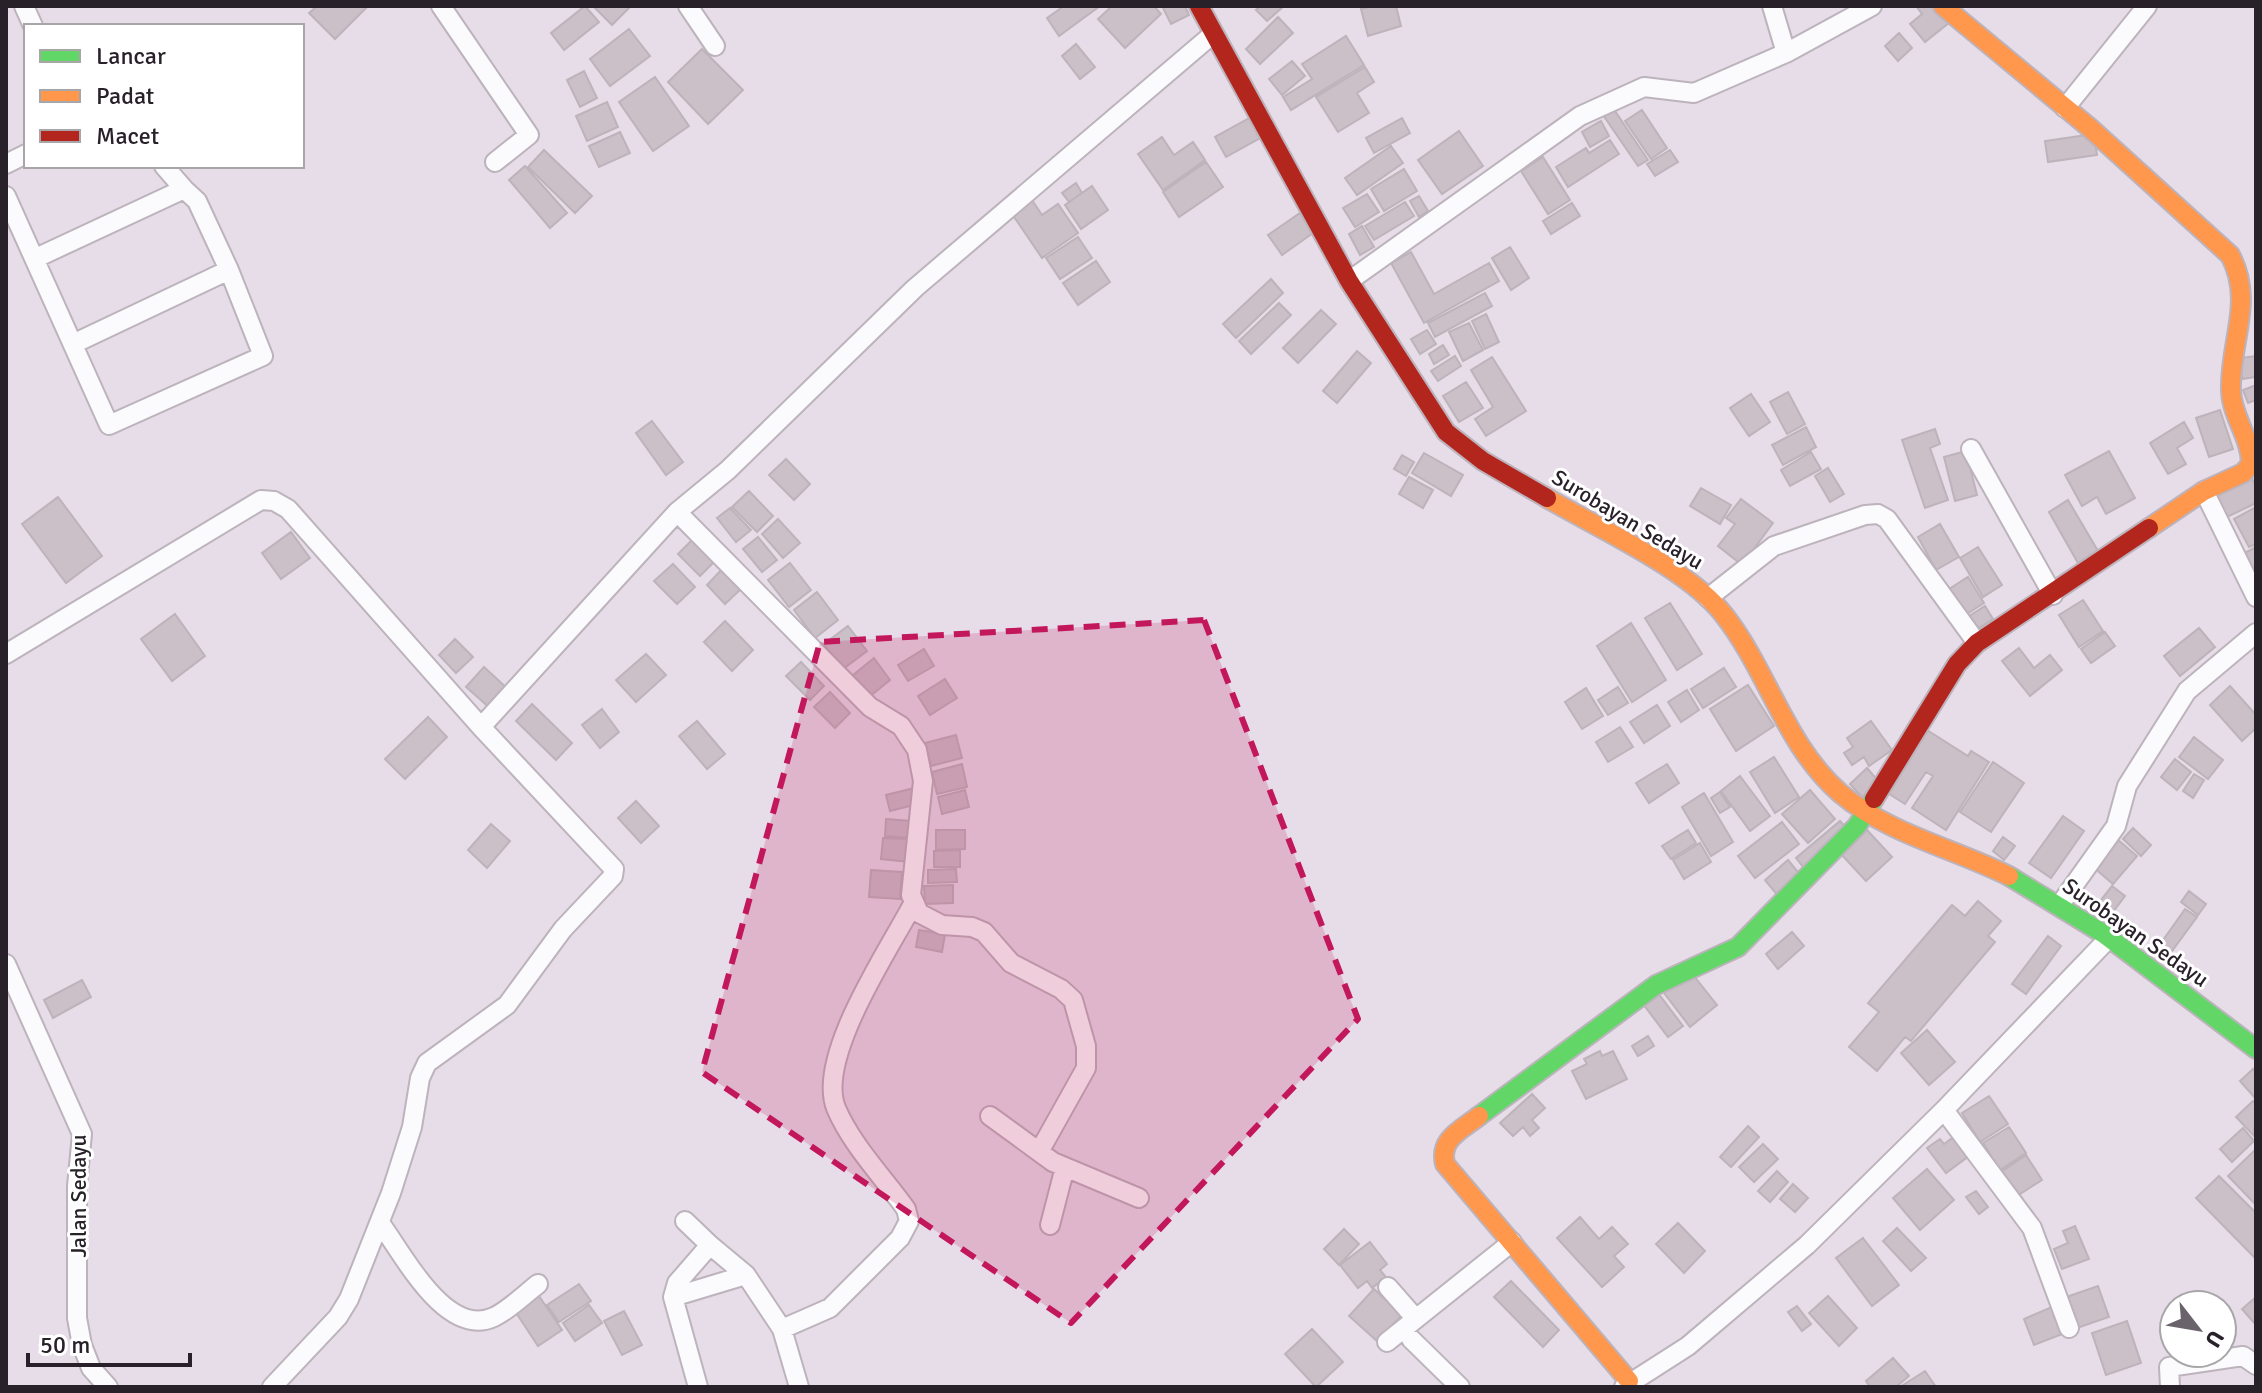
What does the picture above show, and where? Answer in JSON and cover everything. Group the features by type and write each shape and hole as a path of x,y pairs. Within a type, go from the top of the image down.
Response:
{"street":[{"path":"441,6 529,135 495,162"},
{"path":"688,6 715,46"},
{"name":"Surobayan Sedayu","path":"1199,6 1349,281 1446,432 1464,448 1682,577 1708,598 1727,617 1792,731 1838,792 1893,828 2007,876 2059,906 2256,1049"},
{"path":"1772,6 1786,53"},
{"path":"1349,281 1580,116 1644,87 1694,93 1786,53 1872,6"},
{"path":"1943,6 2065,108 2230,255 2242,281 2248,318 2231,392 2236,415 2250,447 2251,464 2243,473 2204,491 2053,595 1977,643 1957,664 1867,812 1738,947 1656,985 1446,1141 1442,1152 1445,1164 1626,1384 1688,1346 1795,1255 1944,1110 2108,939"},
{"path":"2065,108 2147,6"},
{"path":"481,727 677,512 728,470 915,288 1213,34"},
{"path":"6,164 24,155"},
{"path":"6,196 75,343 109,425 263,356 229,270 197,201 166,168"},
{"path":"36,258 184,189"},
{"path":"75,343 229,270"},
{"path":"1971,449 2053,595"},
{"path":"2204,491 2256,597"},
{"path":"8,651 261,500 274,501 288,509 614,873 563,929 507,1005 427,1063 420,1078 412,1127 380,1223 338,1317 272,1387"},
{"path":"677,512 870,707 901,726 917,750 923,781 913,904 850,1024 839,1051 833,1082 836,1108 906,1209 909,1221 900,1238 830,1308 782,1329"},
{"path":"1708,598 1774,546 1842,525 1853,518 1878,514 1887,519 1977,643"},
{"path":"2059,906 2116,826 2133,776 2187,691 2256,633"},
{"path":"913,904 930,921 984,932 1011,963 1061,989 1073,1000 1086,1046 1086,1068 1039,1152"},
{"name":"Jalan Sedayu","path":"6,964 82,1134 77,1186 77,1318 82,1345 91,1368 108,1387"},
{"path":"1944,1110 2032,1228 2069,1328"},
{"path":"990,1116 1065,1167 1139,1198"},
{"path":"1050,1225 1065,1167"},
{"path":"685,1221 746,1275 782,1329 799,1387"},
{"path":"380,1223 443,1308 459,1319 493,1318 538,1284"},
{"path":"1387,1342 1512,1242"},
{"path":"698,1387 673,1297 677,1283 710,1245"},
{"path":"673,1297 746,1275"},
{"path":"1388,1287 1416,1319"},
{"path":"1411,1339 1460,1387"},
{"path":"2170,1387 2169,1367 2243,1356 2256,1365"}],"highlighted area":[{"path":"1204,620 1358,1019 1071,1323 702,1072 820,642"}],"building":[{"path":"317,6 368,6 335,39 309,13"},
{"path":"585,6 599,22 564,50 551,33"},
{"path":"593,6 631,6 612,25"},
{"path":"1064,6 1100,6 1059,36 1047,18"},
{"path":"1112,6 1154,6 1161,14 1125,48 1098,19"},
{"path":"1162,6 1185,6 1189,15 1171,24"},
{"path":"1260,6 1284,6 1267,21 1256,10"},
{"path":"1396,6 1401,26 1368,36 1361,9"},
{"path":"1916,6 1938,6 1950,22 1925,42 1910,24 1922,14"},
{"path":"1278,17 1293,33 1260,64 1246,49"},
{"path":"629,29 650,56 610,86 590,59"},
{"path":"1899,33 1912,48 1898,61 1885,46"},
{"path":"1346,36 1364,65 1291,110 1283,97 1312,79 1302,64"},
{"path":"1076,44 1095,67 1080,79 1062,56"},
{"path":"702,49 743,90 708,124 668,82"},
{"path":"1292,61 1305,76 1282,95 1269,79"},
{"path":"1365,67 1374,82 1357,93 1369,113 1338,132 1316,97"},
{"path":"584,71 597,98 580,107 567,80"},
{"path":"655,77 689,126 653,151 619,102"},
{"path":"607,102 618,127 587,141 576,116"},
{"path":"1613,108 1648,160 1638,166 1603,115"},
{"path":"1642,110 1667,148 1651,159 1625,121"},
{"path":"1251,117 1262,137 1226,157 1215,137"},
{"path":"1402,118 1410,133 1374,153 1366,138"},
{"path":"1601,121 1609,136 1590,147 1582,132"},
{"path":"1459,131 1483,166 1442,194 1418,160"},
{"path":"620,132 630,153 599,167 589,146"},
{"path":"2094,134 2097,155 2048,162 2045,141"},
{"path":"1162,137 1174,155 1193,142 1205,160 1163,190 1138,154"},
{"path":"1610,140 1619,154 1568,187 1556,167 1586,148 1589,153"},
{"path":"1391,146 1403,163 1357,195 1345,178"},
{"path":"544,150 592,196 575,213 528,167"},
{"path":"1670,150 1678,162 1655,176 1647,164"},
{"path":"1543,157 1570,200 1548,214 1521,171"},
{"path":"1206,162 1223,187 1179,217 1163,192"},
{"path":"525,166 567,213 550,228 509,180"},
{"path":"1404,169 1417,191 1384,211 1371,189"},
{"path":"1076,183 1082,193 1069,202 1062,193"},
{"path":"1092,186 1108,210 1081,229 1065,205"},
{"path":"1367,194 1379,212 1355,227 1343,208"},
{"path":"1419,196 1428,211 1419,217 1410,201"},
{"path":"1030,197 1042,215 1058,204 1078,233 1042,258 1010,211"},
{"path":"1405,202 1414,216 1374,240 1365,226"},
{"path":"1572,203 1580,216 1551,234 1543,221"},
{"path":"1300,213 1313,233 1282,255 1268,235"},
{"path":"1362,226 1374,247 1360,255 1349,234"},
{"path":"1078,237 1092,258 1060,279 1046,258"},
{"path":"1510,247 1529,278 1511,290 1492,258"},
{"path":"1411,252 1434,294 1489,263 1499,281 1424,323 1391,263"},
{"path":"1096,261 1110,282 1078,305 1063,283"},
{"path":"1271,279 1283,293 1236,338 1223,324"},
{"path":"1485,293 1492,306 1435,337 1428,323"},
{"path":"1279,303 1291,315 1251,354 1239,341"},
{"path":"1321,310 1336,324 1298,363 1283,348"},
{"path":"1486,314 1499,342 1485,349 1472,321"},
{"path":"1469,323 1483,350 1463,361 1449,332"},
{"path":"1427,330 1436,344 1420,354 1411,339"},
{"path":"1443,345 1449,355 1434,364 1429,354"},
{"path":"1357,351 1371,363 1337,403 1323,391"},
{"path":"1455,356 1461,366 1438,381 1431,371"},
{"path":"2256,356 2256,377 2242,379 2239,358"},
{"path":"1492,357 1526,411 1486,436 1475,419 1493,407 1471,370"},
{"path":"1466,382 1483,408 1459,422 1443,396"},
{"path":"2256,385 2256,400 2248,403 2243,390"},
{"path":"1788,392 1805,424 1787,434 1770,402"},
{"path":"1751,394 1770,422 1749,436 1730,408"},
{"path":"2220,410 2233,449 2209,457 2196,418"},
{"path":"652,421 683,462 666,475 636,433"},
{"path":"2184,422 2193,438 2177,448 2186,464 2168,474 2150,443"},
{"path":"1806,427 1816,447 1783,465 1772,445"},
{"path":"1935,429 1940,444 1930,448 1948,500 1925,508 1902,440"},
{"path":"1966,451 1977,495 1955,501 1944,457"},
{"path":"2109,451 2135,498 2106,514 2097,497 2082,506 2065,475"},
{"path":"1811,452 1821,469 1790,486 1781,470"},
{"path":"1424,453 1463,475 1451,496 1412,473"},
{"path":"1402,455 1414,462 1406,476 1394,469"},
{"path":"786,459 810,484 794,500 769,475"},
{"path":"1828,468 1844,494 1830,502 1815,476"},
{"path":"2251,476 2256,487 2256,503 2225,518 2213,494"},
{"path":"1409,477 1433,490 1423,508 1399,494"},
{"path":"1701,488 1731,505 1720,524 1690,506"},
{"path":"749,491 773,516 757,532 732,507"},
{"path":"58,497 102,556 66,583 22,524"},
{"path":"1741,499 1773,523 1742,565 1718,546 1735,524 1726,518"},
{"path":"2068,500 2098,551 2078,563 2049,512"},
{"path":"2256,507 2256,544 2249,547 2234,519"},
{"path":"730,508 751,530 736,542 717,518"},
{"path":"778,519 800,543 783,558 762,534"},
{"path":"1940,524 1959,557 1936,570 1918,537"},
{"path":"291,532 310,558 281,579 262,553"},
{"path":"758,537 777,560 762,572 743,549"},
{"path":"694,538 716,560 700,576 678,554"},
{"path":"1978,547 2002,585 1983,597 1960,558"},
{"path":"2256,547 2256,573 2249,577 2239,556"},
{"path":"790,563 811,590 789,607 768,580"},
{"path":"673,564 695,587 677,604 654,581"},
{"path":"723,568 742,588 725,604 707,585"},
{"path":"1968,577 1984,603 1965,615 1949,589"},
{"path":"817,592 838,620 815,638 794,610"},
{"path":"2083,600 2103,631 2079,647 2059,615"},
{"path":"1670,603 1702,654 1677,670 1645,618"},
{"path":"1985,606 1993,619 1974,631 1966,618"},
{"path":"175,614 205,656 172,681 141,639"},
{"path":"725,621 753,650 732,671 704,642"},
{"path":"1631,623 1666,680 1632,702 1597,646"},
{"path":"848,626 867,651 843,669 824,644"},
{"path":"2199,628 2215,647 2180,676 2164,656"},
{"path":"2105,632 2115,646 2091,663 2081,649"},
{"path":"455,639 473,657 456,673 439,655"},
{"path":"2019,648 2034,668 2050,655 2062,670 2030,696 2002,661"},
{"path":"924,649 934,666 908,681 898,665"},
{"path":"646,654 666,675 636,702 616,680"},
{"path":"874,658 890,680 869,697 852,676"},
{"path":"801,662 824,686 810,700 786,676"},
{"path":"484,667 508,689 491,709 466,687"},
{"path":"1724,668 1736,687 1703,708 1691,689"},
{"path":"945,679 957,698 930,715 918,696"},
{"path":"1748,685 1774,726 1736,751 1710,709"},
{"path":"2230,686 2256,715 2256,728 2242,741 2210,705"},
{"path":"1618,687 1628,703 1608,715 1598,700"},
{"path":"1586,688 1603,716 1582,729 1565,702"},
{"path":"1687,690 1699,710 1681,722 1668,702"},
{"path":"830,692 850,713 835,728 814,707"},
{"path":"532,704 572,743 556,760 516,721"},
{"path":"1657,705 1670,726 1644,743 1630,722"},
{"path":"602,709 619,732 600,748 582,725"},
{"path":"428,717 447,737 405,779 385,759"},
{"path":"697,721 725,754 707,769 679,736"},
{"path":"1871,721 1892,750 1869,766 1864,757 1852,765 1844,753 1853,747 1847,738"},
{"path":"1620,727 1633,747 1608,762 1596,742"},
{"path":"1927,730 1968,756 1971,751 1989,762 1946,830 1912,808 1933,776 1926,772 1905,804 1886,792"},
{"path":"956,735 962,758 931,766 925,743"},
{"path":"2194,737 2223,760 2208,779 2179,757"},
{"path":"1774,757 1799,797 1775,813 1750,772"},
{"path":"2175,759 2191,772 2177,790 2161,777"},
{"path":"1993,762 2024,783 1991,832 1960,812"},
{"path":"962,764 967,787 937,794 932,772"},
{"path":"1667,764 1679,783 1649,803 1636,783"},
{"path":"1867,768 1879,782 1863,798 1850,784"},
{"path":"2194,774 2204,780 2193,798 2183,791"},
{"path":"1740,776 1770,816 1750,831 1721,791"},
{"path":"914,788 918,804 890,811 886,795"},
{"path":"965,790 969,807 942,814 938,797"},
{"path":"1810,790 1835,819 1808,843 1782,814"},
{"path":"1720,792 1730,807 1720,813 1711,798"},
{"path":"1704,793 1733,842 1711,856 1682,807"},
{"path":"636,801 659,826 641,843 618,818"},
{"path":"2063,816 2084,831 2051,878 2029,863"},
{"path":"886,819 911,821 910,838 885,836"},
{"path":"1840,821 1849,831 1804,868 1796,858"},
{"path":"1782,822 1799,844 1755,878 1738,856"},
{"path":"491,824 510,841 487,868 468,850"},
{"path":"2133,828 2151,845 2141,856 2123,839"},
{"path":"936,830 965,830 965,849 936,850"},
{"path":"1688,830 1696,843 1671,859 1662,846"},
{"path":"1867,830 1892,857 1866,881 1841,854"},
{"path":"2003,837 2015,846 2004,860 1993,851"},
{"path":"883,838 911,839 909,862 881,859"},
{"path":"2117,839 2137,856 2113,884 2093,867"},
{"path":"1700,843 1711,862 1684,879 1673,860"},
{"path":"960,850 960,867 934,867 934,851"},
{"path":"1788,860 1802,877 1779,897 1765,880"},
{"path":"956,869 957,882 928,883 928,870"},
{"path":"871,870 902,872 900,899 869,897"},
{"path":"953,885 953,903 925,904 924,886"},
{"path":"2112,886 2125,896 2110,916 2097,905"},
{"path":"2189,891 2206,904 2198,915 2181,902"},
{"path":"1978,901 2001,921 1988,936 1995,942 1911,1041 1905,1037 1877,1071 1849,1047 1879,1012 1868,1003 1952,905 1965,916"},
{"path":"2185,909 2197,917 2172,951 2161,943"},
{"path":"919,930 945,934 942,952 916,947"},
{"path":"1792,932 1804,946 1778,969 1766,954"},
{"path":"2048,936 2061,946 2026,994 2012,984"},
{"path":"1690,971 1717,1005 1690,1027 1664,993"},
{"path":"82,980 91,997 53,1018 44,1000"},
{"path":"1658,993 1683,1026 1668,1037 1643,1004"},
{"path":"1927,1030 1955,1062 1929,1085 1901,1053"},
{"path":"1648,1036 1654,1046 1638,1056 1632,1046"},
{"path":"1600,1051 1602,1056 1613,1051 1627,1079 1586,1099 1572,1071 1587,1064 1584,1059"},
{"path":"2253,1069 2256,1072 2256,1099 2240,1081"},
{"path":"1532,1094 1545,1108 1532,1120 1539,1128 1530,1136 1523,1127 1513,1136 1500,1123"},
{"path":"1989,1096 2008,1124 1980,1142 1962,1113"},
{"path":"2253,1101 2256,1104 2254,1136 2236,1117"},
{"path":"1748,1126 1759,1137 1731,1167 1720,1157"},
{"path":"2009,1127 2026,1153 2000,1170 1983,1143"},
{"path":"2243,1128 2254,1141 2232,1162 2220,1149"},
{"path":"1955,1136 1969,1156 1946,1173 1927,1148 1940,1139 1944,1144"},
{"path":"1763,1144 1778,1159 1754,1182 1739,1167"},
{"path":"2256,1149 2256,1205 2228,1176"},
{"path":"2026,1155 2042,1180 2017,1196 2001,1172"},
{"path":"1927,1169 1954,1200 1920,1230 1893,1198"},
{"path":"1777,1171 1788,1182 1770,1202 1758,1191"},
{"path":"2219,1176 2256,1213 2256,1259 2196,1198"},
{"path":"1793,1184 1808,1198 1795,1212 1780,1199"},
{"path":"1976,1191 1988,1207 1979,1214 1966,1197"},
{"path":"1580,1217 1599,1239 1612,1227 1628,1244 1614,1256 1624,1267 1602,1287 1557,1238"},
{"path":"1678,1223 1705,1251 1684,1273 1656,1244"},
{"path":"2075,1226 2089,1259 2062,1269 2054,1249 2068,1243 2063,1231"},
{"path":"1897,1228 1926,1258 1911,1271 1883,1241"},
{"path":"1344,1229 1359,1244 1339,1265 1324,1249"},
{"path":"1863,1238 1899,1285 1872,1306 1836,1258"},
{"path":"1370,1242 1387,1264 1380,1270 1386,1277 1372,1288 1367,1281 1358,1288 1340,1265"},
{"path":"1511,1281 1559,1330 1543,1347 1494,1297"},
{"path":"579,1284 591,1301 559,1322 547,1305"},
{"path":"2098,1286 2109,1317 2077,1328 2066,1297"},
{"path":"1374,1289 1402,1315 1377,1341 1349,1316"},
{"path":"537,1293 562,1330 538,1346 513,1308"},
{"path":"1828,1296 1857,1328 1839,1346 1809,1313"},
{"path":"2256,1297 2256,1325 2242,1309"},
{"path":"589,1305 602,1323 575,1341 563,1323"},
{"path":"1797,1306 1811,1324 1802,1331 1788,1312"},
{"path":"2054,1306 2065,1333 2034,1345 2024,1319"},
{"path":"624,1311 642,1345 622,1355 604,1321"},
{"path":"2127,1321 2141,1363 2106,1375 2092,1333"},
{"path":"1312,1329 1343,1362 1316,1387 1285,1354"},
{"path":"1893,1358 1909,1376 1896,1387 1870,1387 1866,1381"},
{"path":"1925,1371 1936,1387 1900,1387"}],"traffic: fast":[{"path":"1479,1116 1656,985 1738,947 1857,826 1874,799"},
{"path":"2009,876 2104,934 2256,1049"}],"traffic: slow":[{"path":"1943,6 2090,128 2230,255 2237,272 2241,306 2231,391 2251,464 2243,473 2204,491 2149,528"},
{"path":"1547,498 1666,566 1708,598 1739,637 1805,753 1840,793 1900,830 2009,876"},
{"path":"1479,1116 1448,1142 1445,1164 1629,1381"}],"traffic: jam":[{"path":"1199,6 1349,281 1446,432 1483,461 1547,498"},
{"path":"1874,799 1957,664 1977,643 2149,528"}]}
